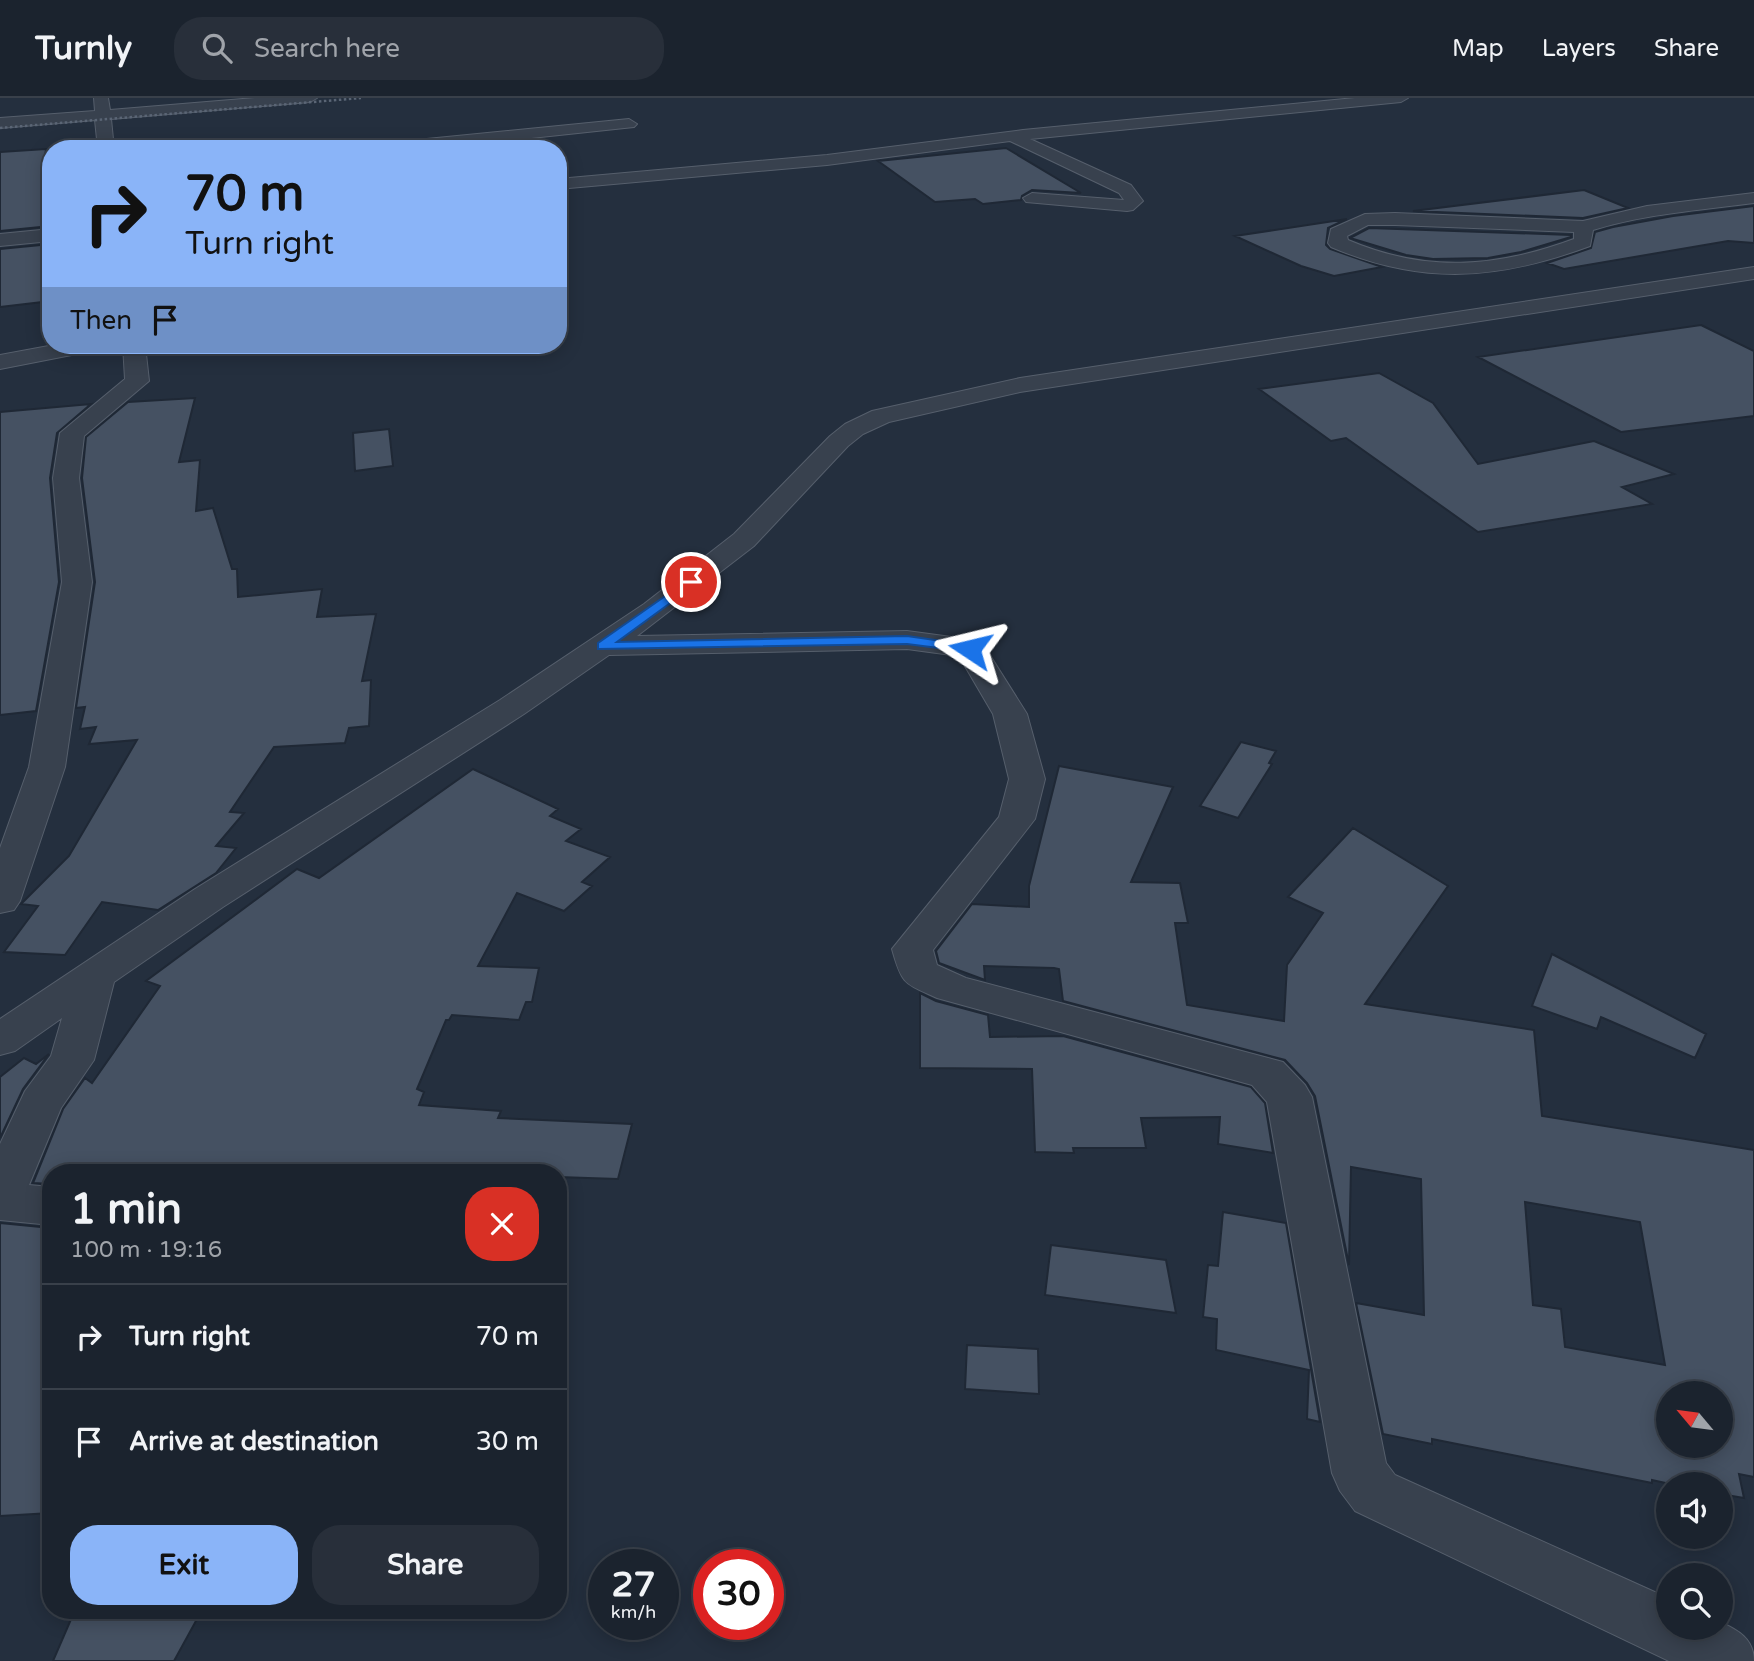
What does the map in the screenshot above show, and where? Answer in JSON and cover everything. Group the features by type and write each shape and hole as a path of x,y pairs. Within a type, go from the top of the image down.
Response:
{"street":[{"path":"102,98 105,140"},
{"path":"0,123 310,98"},
{"path":"567,183 897,152 1013,137 1401,98"},
{"path":"471,140 629,124"},
{"path":"542,132 562,140"},
{"path":"1013,137 1125,190 1134,201 1127,206 1032,198"},
{"path":"567,142 579,147"},
{"path":"627,161 691,172"},
{"path":"1584,227 1583,242 1554,254 1477,270 1436,270 1390,262 1361,254 1338,243 1338,233 1365,220 1584,227 1606,219 1639,213 1754,198"},
{"path":"0,240 42,236"},
{"path":"0,1040 209,898 513,707 655,610 744,540 839,441 855,429 881,416 1020,385 1754,273"},
{"path":"0,362 42,354"},
{"path":"0,901 47,767 77,582 66,478 72,433 136,381 134,354"},
{"path":"603,646 907,640 970,649 1010,714 1027,779 1017,820 912,949 919,973 952,988 1267,1073 1289,1097 1360,1473 1375,1493 1715,1651 1726,1661"},
{"path":"0,1192 6,1184 41,1102 72,1060 95,976"},
{"path":"0,1201 42,1205"}],"building":[{"path":"1006,148 1081,193 1032,190 1022,196 1021,200 983,204 975,199 935,202 878,161"},
{"path":"42,149 42,227 0,231 0,152"},
{"path":"1584,190 1628,208 1583,218 1413,211"},
{"path":"1754,206 1754,243 1728,241 1564,269 1547,263 1591,248 1595,232 1613,227"},
{"path":"1347,219 1328,228 1326,245 1330,249 1382,267 1334,276 1301,266 1235,236"},
{"path":"1369,228 1571,237 1521,252 1488,258 1433,259 1406,255 1350,238"},
{"path":"42,245 42,302 0,307 0,249"},
{"path":"1701,325 1754,351 1754,416 1621,432 1478,357"},
{"path":"1379,373 1433,403 1478,464 1594,441 1674,474 1622,487 1652,504 1478,532 1346,438 1331,441 1259,389"},
{"path":"195,398 179,462 200,460 196,511 213,508 232,569 237,569 238,597 322,589 317,617 376,614 362,681 371,680 369,726 349,728 345,743 274,747 230,812 244,813 216,846 236,848 216,873 158,910 102,902 65,955 4,952 38,906 21,904 69,856 137,740 89,744 96,727 80,729 85,707 76,708 95,582 82,478 86,437 128,402"},
{"path":"91,404 57,433 50,478 59,582 36,711 0,715 0,412"},
{"path":"389,429 393,466 355,471 353,433"},
{"path":"1241,742 1276,751 1269,763 1272,764 1238,818 1200,806"},
{"path":"1059,766 1173,787 1131,882 1180,883 1188,923 1175,923 1187,1005 1284,1021 1287,965 1323,913 1288,897 1353,828 1448,886 1365,1004 1534,1030 1542,1116 1754,1150 1754,1477 1739,1474 1744,1498 1733,1496 1733,1472 1656,1472 1656,1481 1652,1480 1652,1483 1432,1439 1432,1444 1383,1434 1356,1303 1424,1315 1421,1179 1351,1167 1349,1265 1315,1096 1307,1083 1285,1060 1063,1001 1059,969 984,966 985,980 939,963 936,951 972,904 1029,907 1029,886","holes":["1525,1202 1640,1222 1665,1365 1565,1347 1561,1309 1533,1305"]},
{"path":"473,769 558,809 550,816 581,829 566,841 610,857 582,882 592,886 564,911 517,893 478,966 539,968 532,1002 526,1002 519,1020 452,1015 446,1020 417,1089 424,1092 419,1105 501,1111 498,1118 632,1124 618,1179 567,1177 567,1164 42,1164 42,1184 33,1183 63,1109 85,1078 92,1083 160,986 146,981 297,869 319,878"},
{"path":"1552,954 1706,1034 1695,1058 1601,1017 1597,1029 1532,1006"},
{"path":"920,993 936,1001 988,1015 990,1037 1063,1036 1251,1087 1265,1103 1273,1153 1218,1144 1220,1117 1141,1118 1146,1148 1073,1148 1074,1153 1035,1152 1032,1069 920,1068"},
{"path":"49,1054 23,1089 0,1138 0,1077 24,1058 36,1064"},
{"path":"1223,1212 1286,1223 1320,1422 1307,1419 1309,1370 1216,1350 1217,1319 1203,1317 1208,1265 1218,1266"},
{"path":"0,1223 42,1227 42,1514 0,1516"},
{"path":"1051,1245 1166,1260 1176,1313 1045,1295"},
{"path":"967,1345 1038,1349 1039,1394 965,1389"},
{"path":"71,1619 197,1619 174,1661 53,1661"}],"railway":[{"path":"0,128 361,98"}],"route":[{"path":"691,582 603,646 907,640 946,643 970,649"}]}
